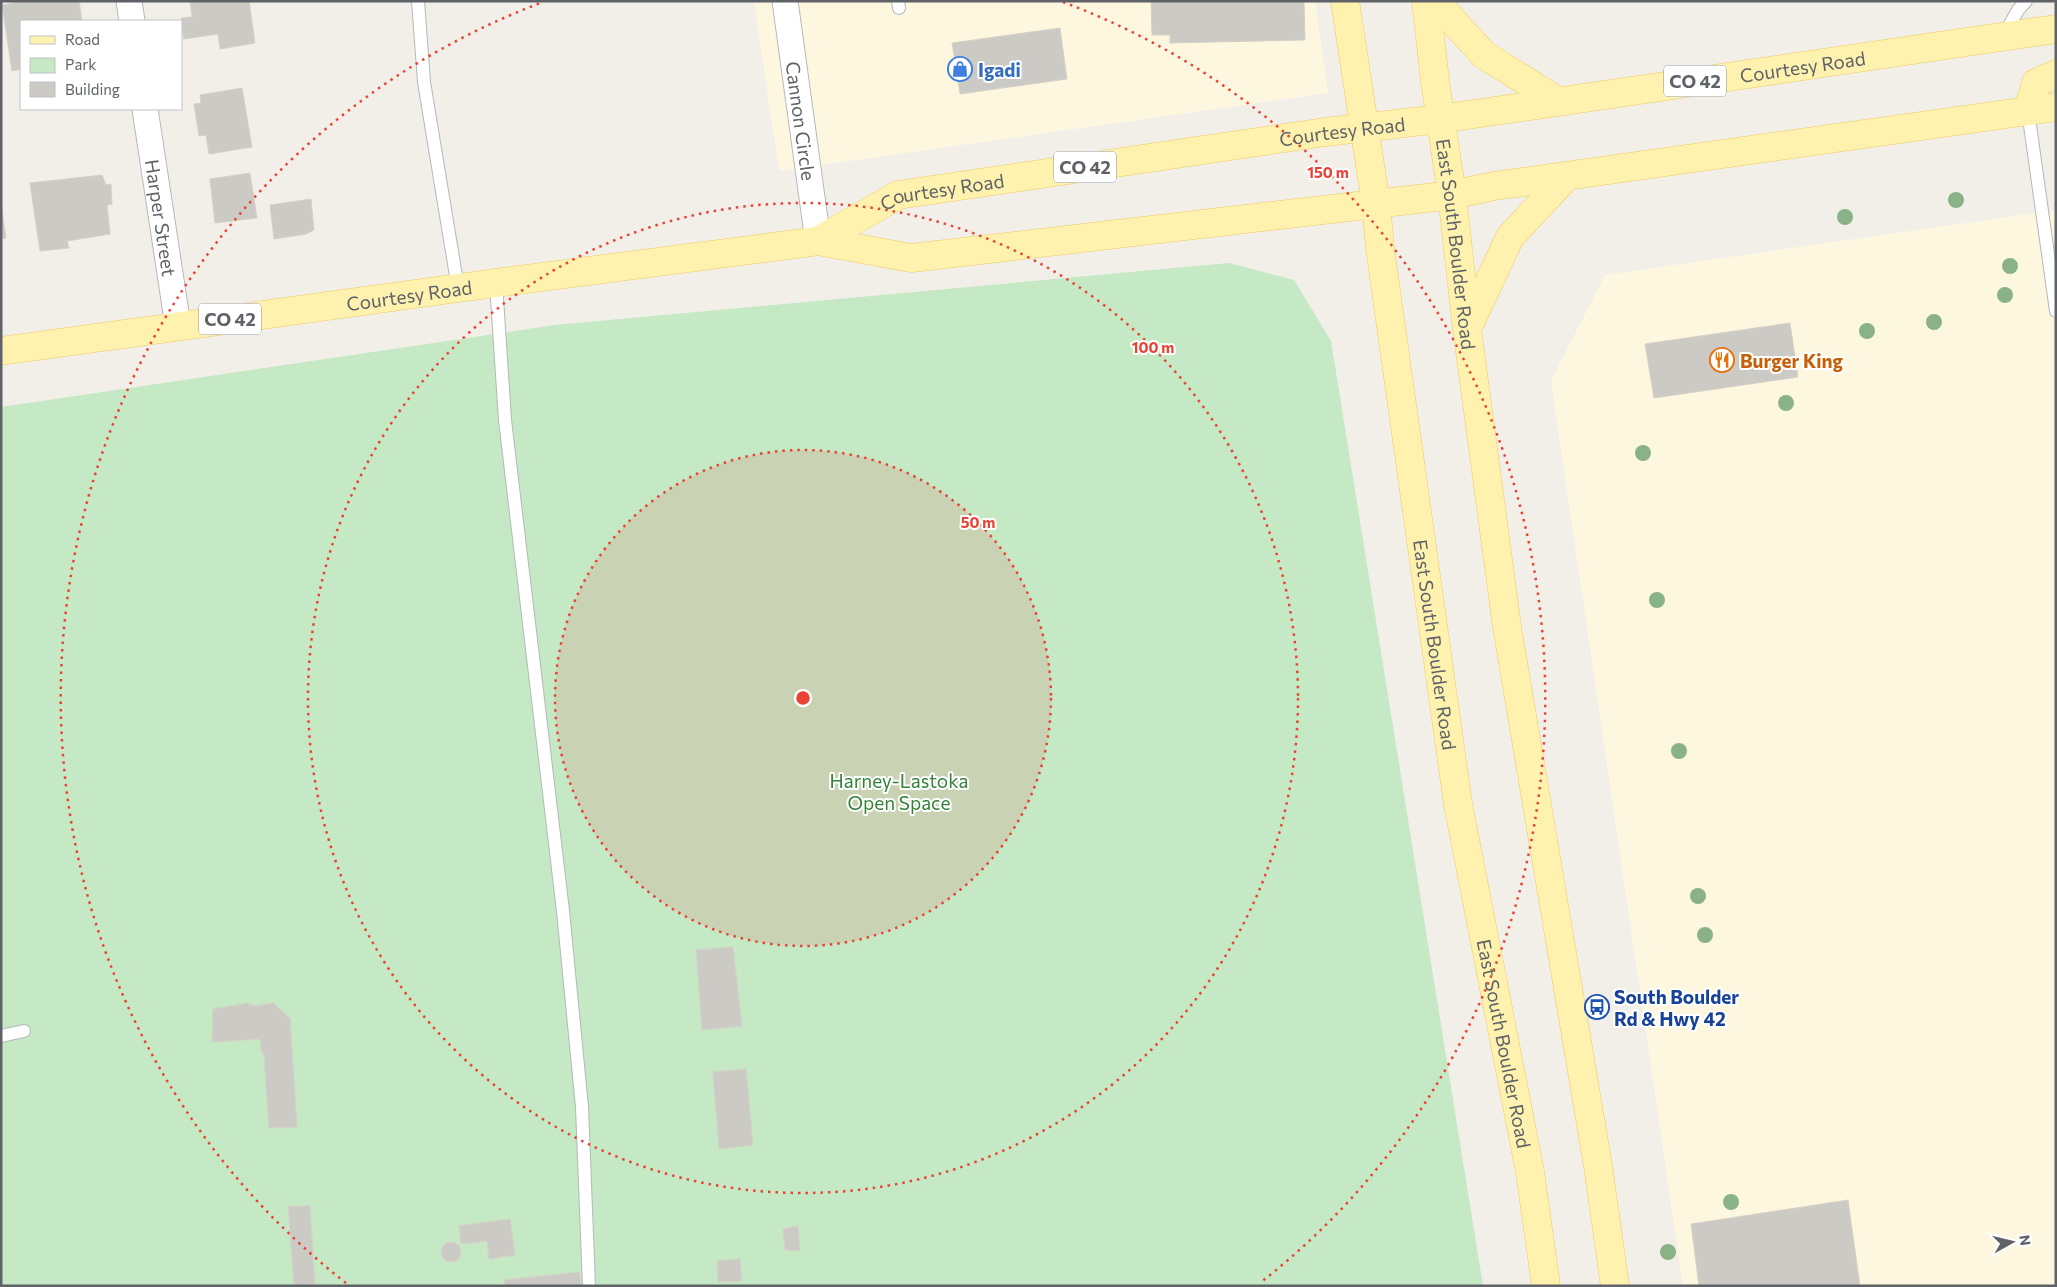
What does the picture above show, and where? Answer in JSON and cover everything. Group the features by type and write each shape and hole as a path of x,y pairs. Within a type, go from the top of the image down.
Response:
{"main road":[{"name":"East South Boulder Road","path":"1345,1 1376,204 1380,248 1458,804 1530,1172 1546,1286"},
{"name":"East South Boulder Road","path":"1426,1 1507,628 1598,1166 1615,1286"},
{"path":"1435,1 1484,55 1558,100"},
{"name":"Courtesy Road","path":"818,241 898,195 1363,127 1440,119 1558,100 2056,29"},
{"path":"2028,111 2036,83 2056,74"},
{"name":"Courtesy Road","path":"1,351 818,241 911,258 1452,195 1494,186 2056,107"},
{"path":"1467,329 1510,237 1567,176"}],"street":[{"path":"129,1 132,20"},
{"name":"Cannon Circle","path":"785,1 818,241"},
{"name":"Harper Street","path":"145,110 178,326"}],"lane":[{"path":"418,1 424,82 458,288"},
{"path":"2003,36 2018,10 2026,1"},
{"path":"2028,111 2056,311"},
{"path":"496,283 505,420 563,911 582,1107 589,1286"},
{"path":"1,1036 24,1031"}],"shaded area":[{"path":"754,1 1315,1 1328,93 779,171"},
{"path":"2056,210 2056,1286 1683,1286 1551,381 1605,275"}],"green space":[{"name":"Harney-Lastoka Open Space","path":"1229,263 1294,280 1331,341 1483,1286 1,1286 1,407 555,325"}],"building":[{"path":"25,1 79,1 82,20 20,20 20,69 12,71 2,5"},
{"path":"190,1 249,1 255,43 220,49 218,34 184,39 181,18 192,17"},
{"path":"1151,1 1304,1 1305,40 1170,43 1170,35 1152,35"},
{"path":"1060,28 1067,79 960,94 952,43"},
{"path":"242,88 252,147 209,154 206,135 199,136 194,104 201,103 200,95"},
{"path":"250,173 257,218 215,223 210,179"},
{"path":"102,175 106,185 111,184 112,204 107,205 110,234 67,241 69,248 40,251 30,183"},
{"path":"311,199 314,230 306,234 274,239 270,205"},
{"path":"1,204 6,238 1,239"},
{"name":"Burger King","path":"1790,323 1798,377 1654,398 1645,344"},
{"path":"733,947 742,1026 702,1030 696,950"},
{"path":"248,1003 253,1006 273,1003 290,1018 297,1127 269,1128 264,1055 261,1051 260,1039 212,1042 213,1009"},
{"path":"746,1069 753,1145 719,1149 713,1072"},
{"path":"1848,1200 1860,1286 1699,1286 1691,1224"},
{"path":"288,1206 310,1206 315,1284 294,1286"},
{"path":"510,1219 515,1255 489,1259 487,1241 461,1244 459,1226"},
{"path":"798,1226 800,1251 785,1250 783,1229"},
{"path":"451,1242 458,1245 461,1252 458,1259 451,1262 444,1259 441,1252 444,1245"},
{"path":"740,1259 742,1281 718,1282 717,1261"},
{"path":"579,1272 581,1286 505,1286 504,1280"}],"place":[{"name":"Igadi","path":"960,69"},
{"name":"Burger King","path":"1722,360"},
{"name":"South Boulder Rd & Hwy 42","path":"1597,1007"}]}
